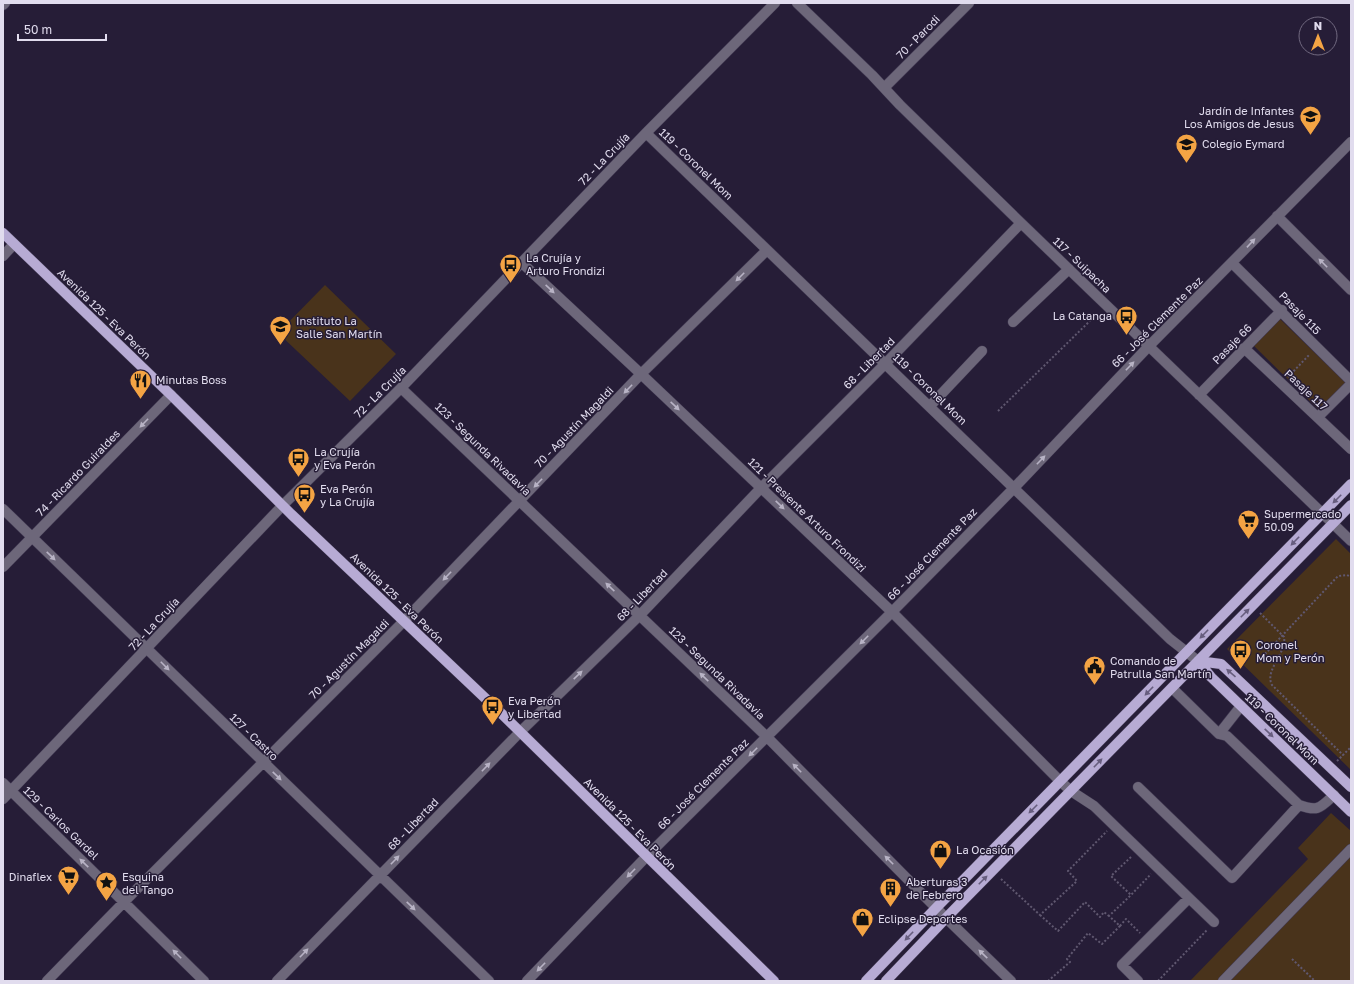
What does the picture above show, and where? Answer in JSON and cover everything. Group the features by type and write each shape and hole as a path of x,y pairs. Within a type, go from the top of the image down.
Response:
{"main road":[{"name":"Avenida 125 - Eva Perón","path":"3,233 283,505 520,732 774,981"},
{"path":"866,981 1351,484"},
{"path":"886,981 1351,505"},
{"name":"119 - Coronel Mom","path":"1198,660 1211,677 1351,812"},
{"name":"119 - Coronel Mom","path":"1198,660 1221,664 1351,787"}],"street":[{"name":"72 - La Crujía","path":"3,799 283,505 401,388 646,133 775,3"},
{"name":"117 - Suipacha","path":"797,3 885,87 900,105 1021,223 1351,542"},
{"name":"70 - Parodi","path":"885,87 969,3"},
{"name":"119 - Coronel Mom","path":"646,133 886,363 1170,639 1186,653 1198,660"},
{"name":"66 - José Clemente Paz","path":"527,981 646,857 767,738 1014,488 1149,346 1351,142"},
{"path":"1277,216 1351,290"},
{"name":"68 - Libertad","path":"277,981 520,732 640,615 761,488 886,363 1021,223"},
{"path":"3,256 14,244"},
{"name":"70 - Agustín Magaldi","path":"47,981 404,621 520,502 641,374 768,250"},
{"name":"121 - Presiente Arturo Frondizi","path":"521,262 892,612 1060,781 1071,791 1094,806 1214,922"},
{"name":"Pasaje 115","path":"1232,263 1282,310 1351,382"},
{"path":"1013,322 1069,269"},
{"name":"Pasaje 66","path":"1199,395 1282,310"},
{"name":"Pasaje 117","path":"1244,348 1351,449"},
{"path":"930,406 982,352"},
{"path":"1318,417 1351,382"},
{"name":"123 - Segunda Rivadavia","path":"401,388 767,738 946,918 1011,981"},
{"name":"74 - Ricardo Guiraldes","path":"3,568 171,395"},
{"name":"127 - Castro","path":"3,509 489,981"},
{"path":"1172,688 1219,734 1227,736 1300,805 1311,809 1319,808 1334,795"},
{"path":"1219,734 1241,706"},
{"name":"129 - Carlos Gardel","path":"3,783 204,981"},
{"path":"1138,788 1232,878 1300,805"},
{"path":"1223,981 1351,849"},
{"path":"1138,981 1122,965 1188,898"}],"path":[{"path":"998,411 1106,305"},
{"path":"1282,384 1317,348"},
{"path":"1265,654 1338,576 1348,575 1351,577"},
{"path":"1253,606 1284,637 1284,644 1270,675 1270,682 1343,755"},
{"path":"1331,768 1351,747"},
{"path":"1040,915 1077,881 1068,871 1113,825"},
{"path":"1130,895 1111,876 1139,850"},
{"path":"1109,916 1157,868"},
{"path":"1001,879 1058,931 1085,902 1100,917 1104,912 1120,926"},
{"path":"1048,981 1070,962 1067,959 1088,933 1102,944 1126,919 1147,940"},
{"path":"1158,981 1214,922"},
{"path":"1292,959 1315,981"}],"shaded area":[{"path":"325,285 396,354 350,401 278,333"},
{"path":"1280,319 1346,383 1319,410 1254,346"},
{"path":"1336,539 1351,554 1351,770 1227,649"},
{"path":"1331,813 1351,831 1351,981 1190,981 1308,859 1298,848"}],"place":[{"name":"Jardín de Infantes Los Amigos de Jesus","path":"1310,136"},
{"name":"Colegio Eymard","path":"1186,164"},
{"name":"La Crujía y Arturo Frondizi","path":"511,284"},
{"name":"La Catanga","path":"1127,336"},
{"name":"Instituto La Salle San Martín","path":"281,346"},
{"name":"Minutas Boss","path":"140,400"},
{"name":"La Crujía y Eva Perón","path":"298,478"},
{"name":"Eva Perón y La Crujía","path":"305,514"},
{"name":"Supermercado 50.09","path":"1249,540"},
{"name":"Coronel Mom y Perón","path":"1241,670"},
{"name":"Comando de Patrulla San Martín","path":"1095,686"},
{"name":"Eva Perón y Libertad","path":"493,726"},
{"name":"La Ocasión","path":"941,870"},
{"name":"Dinaflex","path":"68,896"},
{"name":"Esquina del Tango","path":"106,902"},
{"name":"Aberturas 3 de Febrero","path":"890,908"},
{"name":"Eclipse Deportes","path":"862,938"}]}
